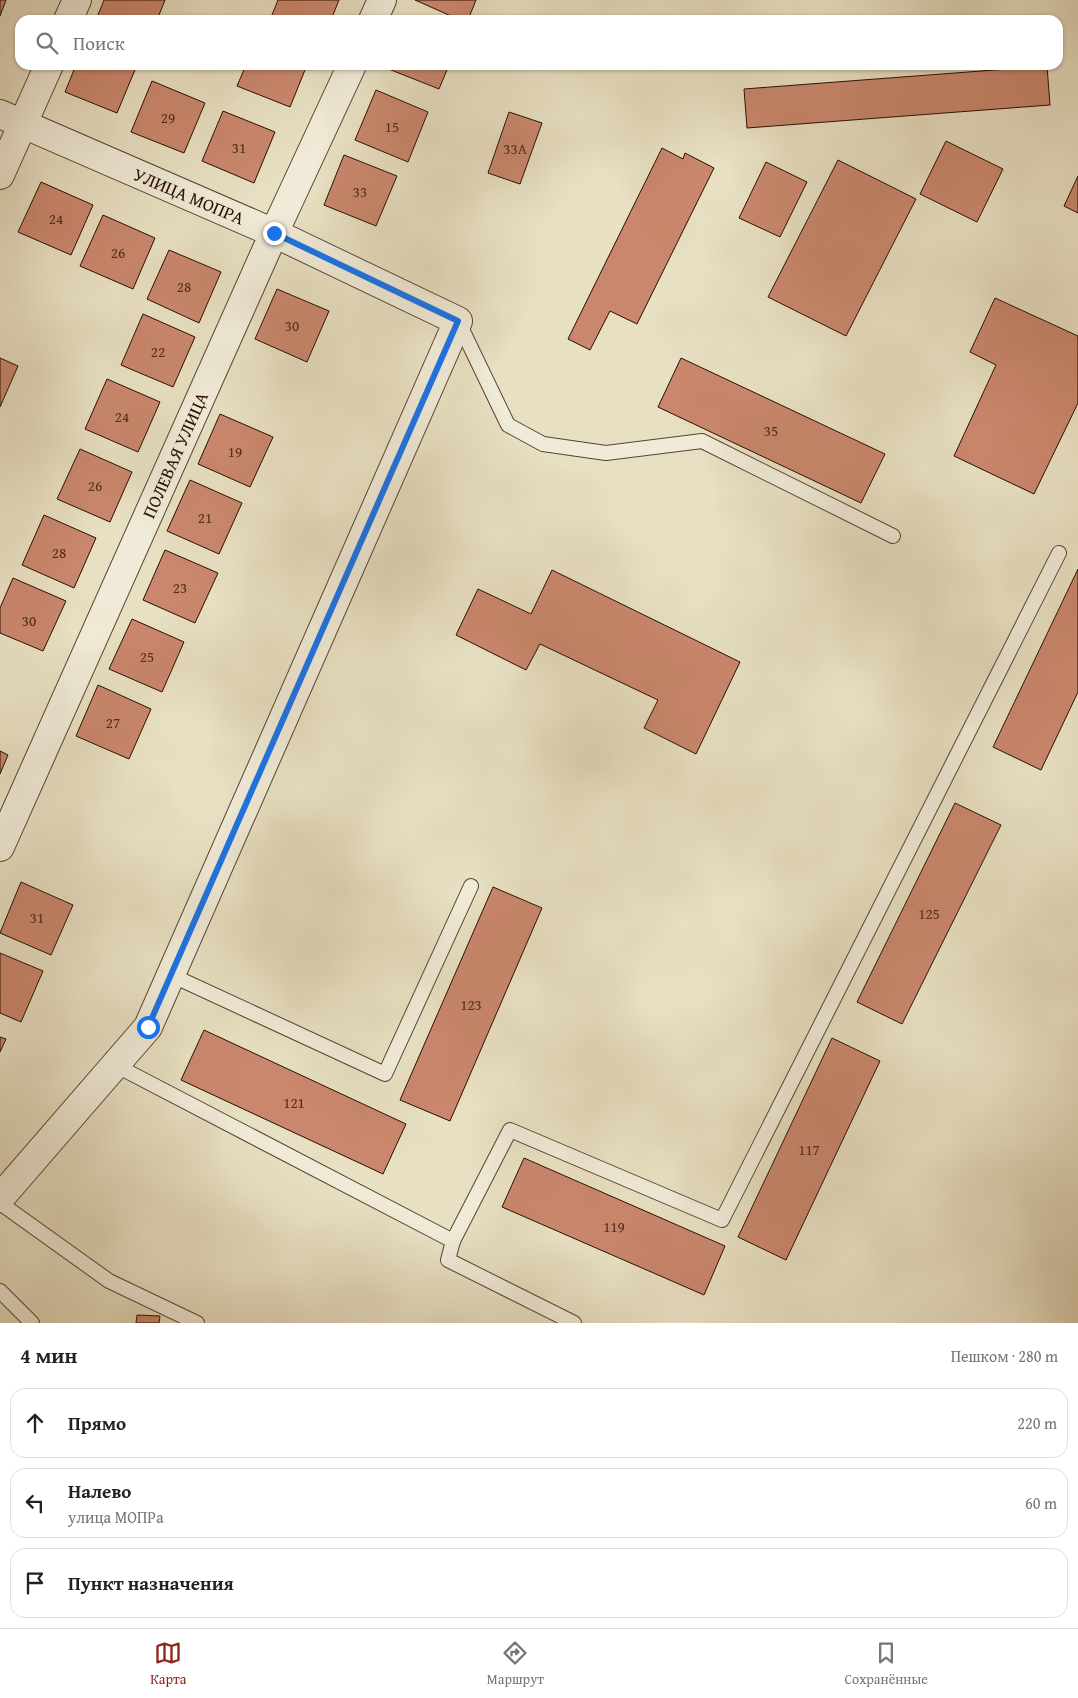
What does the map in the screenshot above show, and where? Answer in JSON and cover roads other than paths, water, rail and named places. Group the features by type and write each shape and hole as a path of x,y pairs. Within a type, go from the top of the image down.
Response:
{"street":[{"path":"70,15 77,0"},
{"path":"375,15 382,0"},
{"path":"0,175 11,119 45,70"},
{"name":"ПОЛЕВАЯ УЛИЦА","path":"0,847 274,233 350,70"},
{"name":"УЛИЦА МОПРА","path":"11,119 274,233 458,321"},
{"path":"0,1198 148,1027 458,321"}],"lane":[{"path":"458,321 508,425 544,444 606,453 702,441 893,536"},
{"path":"574,1323 448,1260 453,1241 510,1130 722,1220 1059,553"},
{"path":"171,975 385,1074 471,886"},
{"path":"115,1065 453,1241"},
{"path":"0,1203 109,1281 197,1323"},
{"path":"0,1292 32,1323"}]}
